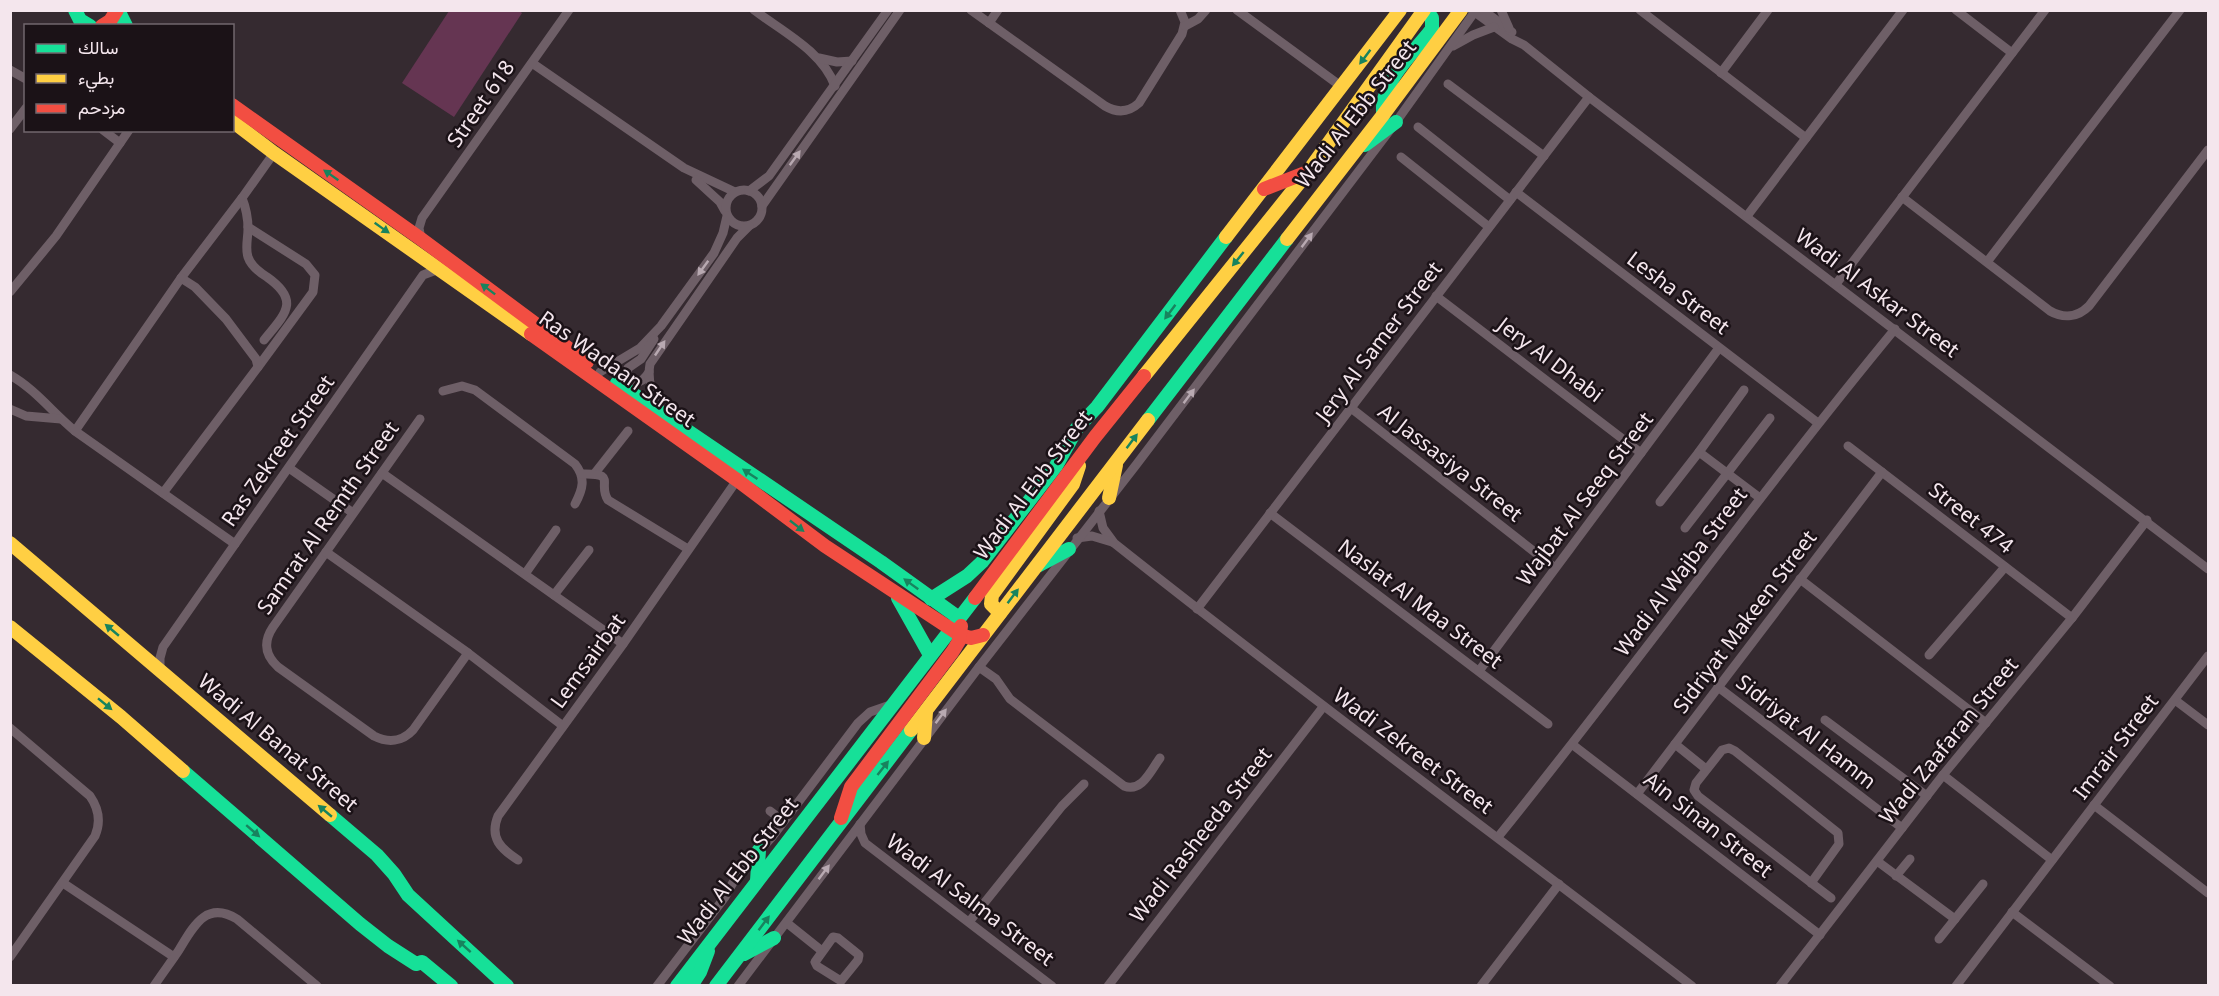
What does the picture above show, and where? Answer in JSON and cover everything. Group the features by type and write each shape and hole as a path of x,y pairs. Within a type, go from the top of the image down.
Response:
{"street":[{"path":"75,10 80,20 87,24"},
{"path":"105,24 117,10 125,24"},
{"name":"Street 618","path":"422,218 569,10"},
{"path":"754,10 817,57 826,67 835,86"},
{"path":"684,168 735,192 749,191 769,176 888,10"},
{"path":"735,192 728,199 723,233 714,252 661,326 641,359 628,368 627,374 632,382 638,382 646,377 656,354 737,238 760,217 762,206 900,10"},
{"path":"971,10 1104,105 1119,111 1133,108 1139,103 1182,34 1185,26 1180,10"},
{"path":"989,23 998,10"},
{"path":"1185,26 1206,10"},
{"path":"1237,10 1342,87"},
{"name":"Wadi Al Ebb Street","path":"932,599 967,576 988,554 1056,466 1077,428 1097,407 1401,10"},
{"path":"1383,115 1381,107 1385,91 1432,29 1432,18 1425,10"},
{"name":"Wadi Al Ebb Street","path":"677,986 930,655 957,628 984,586 1095,437 1307,172 1425,10"},
{"path":"1501,10 1509,30"},
{"path":"1640,10 1806,138"},
{"path":"1721,73 1768,10"},
{"path":"1747,216 1902,10"},
{"path":"1956,10 2012,53"},
{"path":"1836,284 2045,10"},
{"path":"1987,262 2180,10"},
{"path":"738,986 924,738 1396,122 1473,11"},
{"name":"Wadi Al Ebb Street","path":"716,986 1349,157 1473,11"},
{"name":"Wadi Al Askar Street","path":"1473,11 1509,30 1524,45 1589,97 2147,520 2208,569"},
{"name":"Wadi Al Askar Street","path":"1473,11 1524,45"},
{"path":"1447,50 1473,35 1494,27"},
{"path":"817,57 837,63 852,61"},
{"path":"532,63 684,168 713,194 726,214 738,226 748,226"},
{"path":"10,70 24,78"},
{"path":"1448,84 1544,156"},
{"name":"Jery Al Samer Street","path":"1197,609 1589,97"},
{"name":"Ras Wadaan Street","path":"234,106 421,239 600,372 881,562 932,599 957,628"},
{"path":"10,129 24,111"},
{"path":"1349,157 1396,122"},
{"name":"Ras Wadaan Street","path":"234,123 737,480 807,534 893,591 957,628"},
{"name":"Lesha Street","path":"1418,127 1818,423"},
{"path":"106,132 120,142"},
{"path":"10,292 56,236 128,132"},
{"path":"1902,197 2050,311 2066,316 2081,312 2089,306 2208,150"},
{"path":"75,431 182,278 274,153"},
{"path":"1401,157 1489,227"},
{"path":"1264,189 1307,172"},
{"path":"749,191 758,197 762,206"},
{"path":"242,198 247,211 249,260 258,271 282,289 287,300 285,312 264,340"},
{"path":"403,226 412,225 422,218"},
{"path":"421,239 419,228 422,218"},
{"path":"163,493 313,292 315,275 306,264 248,227"},
{"path":"421,256 423,274 440,269"},
{"name":"Ras Zekreet Street","path":"160,670 163,647 423,274"},
{"path":"182,278 195,287 226,319 256,359 258,366"},
{"name":"Jery Al Dhabi","path":"1436,296 1641,453"},
{"path":"600,372 639,348 661,326"},
{"name":"Wadi Al Wajba Street","path":"1498,837 1573,745 1818,423 1895,329"},
{"name":"Wajbat Al Seeq Street","path":"1479,671 1719,348"},
{"path":"649,372 654,398 669,419"},
{"path":"10,375 34,393 75,431 235,544"},
{"path":"443,391 462,386 475,390 575,464 582,474 582,488 575,504"},
{"path":"1660,502 1744,390"},
{"name":"Al Jassasiya Street","path":"1351,408 1555,568"},
{"path":"10,409 26,416 60,419"},
{"path":"1685,528 1770,418"},
{"name":"Samrat Al Remth Street","path":"420,419 273,627 266,641 267,648 269,656 278,667 374,736 390,741 410,734 468,653"},
{"path":"596,473 628,430"},
{"path":"1063,454 1095,437"},
{"name":"Street 474","path":"1848,446 2072,618"},
{"path":"1699,452 1760,498"},
{"path":"1000,613 991,604 992,595 1073,484 1080,458"},
{"path":"1109,498 1117,460"},
{"path":"289,468 353,513"},
{"path":"382,472 623,644"},
{"name":"Sidriyat Makeen Street","path":"1637,794 1882,472"},
{"path":"582,474 596,473 604,478 605,494 608,500 688,549"},
{"name":"Lemsairbat","path":"518,860 499,846 495,839 495,824 498,816 623,644 737,480"},
{"name":"Wadi Zekreet Street","path":"1099,511 1104,528 1114,543"},
{"name":"Naslat Al Maa Street","path":"1270,513 1548,724"},
{"name":"Wadi Zaafaran Street","path":"1780,986 1943,775 2072,618 2147,520"},
{"path":"525,574 556,530"},
{"name":"Wadi Zekreet Street","path":"1073,544 1100,537 1114,543 1323,707 1498,837 1692,986"},
{"name":"Wadi Al Banat Street","path":"10,543 386,863 416,903 507,986"},
{"path":"1035,568 1073,544"},
{"path":"554,595 589,550"},
{"path":"326,552 468,653 563,726"},
{"path":"984,586 988,554"},
{"path":"1929,655 2005,567"},
{"path":"1800,579 1986,723"},
{"path":"893,591 913,621 930,655"},
{"path":"10,627 121,717 360,924 416,964 422,962 451,986"},
{"path":"840,822 842,809 851,787 953,651 957,628 971,638 983,635"},
{"path":"141,654 154,652 163,647"},
{"name":"Imrair Street","path":"1956,986 2208,656"},
{"path":"979,667 999,682 1007,696 1124,786 1131,788 1141,784 1160,758"},
{"name":"Sidriyat Al Hamm","path":"1718,687 1902,828"},
{"path":"2175,700 2208,725"},
{"path":"657,986 725,897 736,877 783,821 862,719 870,712 892,704"},
{"name":"Wadi Rasheeda Street","path":"1108,986 1323,707"},
{"path":"924,738 927,711"},
{"path":"1825,720 1927,796"},
{"path":"10,728 86,792 96,807 99,825 95,836 10,957"},
{"path":"1675,744 1706,769"},
{"name":"Ain Sinan Street","path":"1573,745 1820,935"},
{"path":"1811,883 1839,844 1836,830 1732,749 1722,750 1696,783 1694,790 1698,796 1811,883 1831,898"},
{"path":"1943,775 2052,860"},
{"path":"969,922 1062,806 1084,784"},
{"path":"2094,805 2208,893"},
{"path":"770,811 783,821"},
{"name":"Wadi Al Salma Street","path":"860,824 865,843 1052,986"},
{"name":"Wadi Al Salma Street","path":"844,845 865,843"},
{"path":"757,881 759,850"},
{"path":"1896,876 1910,859"},
{"path":"1877,861 1955,919"},
{"path":"63,883 174,957"},
{"path":"1481,986 1559,884"},
{"path":"1939,939 1983,884"},
{"path":"2012,912 2110,986"},
{"path":"154,986 197,922 209,914 224,913 237,919 317,986"},
{"path":"787,923 822,951"},
{"path":"836,937 858,953 859,958 844,980 839,981 816,964 815,960 822,951 831,938 836,937"},
{"path":"738,958 774,938"},
{"path":"691,986 704,965 711,940"}],"shaded area":[{"path":"518,10 522,13 454,117 402,83 449,11"}],"traffic: fast":[{"path":"75,10 80,20 87,24"},
{"path":"118,10 125,24"},
{"path":"1383,115 1383,103 1392,79 1432,29 1432,18 1426,10"},
{"path":"1365,145 1396,122"},
{"path":"931,599 967,576 982,562 1056,466 1077,428 1097,407 1226,237"},
{"path":"1148,420 1287,239"},
{"path":"617,383 881,562 959,618"},
{"path":"1039,565 1069,549"},
{"path":"898,598 930,655"},
{"path":"677,986 975,598"},
{"path":"716,986 911,730"},
{"path":"183,771 360,924 416,964 422,962 451,986"},
{"path":"330,815 377,855 408,895 507,986"},
{"path":"757,881 759,850"},
{"path":"744,954 774,938"},
{"path":"691,986 700,972 708,951"}],"traffic: slow":[{"path":"1226,237 1400,10"},
{"path":"1144,376 1307,173 1424,10"},
{"path":"1287,239 1461,10"},
{"path":"234,123 531,334"},
{"path":"911,730 1148,420"},
{"path":"1109,498 1116,465"},
{"path":"1000,613 991,604 992,595 1073,484 1079,466"},
{"path":"10,543 330,815"},
{"path":"10,627 121,717 183,771"},
{"path":"924,738 926,712"}],"traffic: jam":[{"path":"105,24 117,10"},
{"path":"234,106 421,239 587,362"},
{"path":"1264,189 1305,173"},
{"path":"531,334 737,480 825,546 960,635 971,638 983,635"},
{"path":"975,598 1095,437 1144,376"},
{"path":"841,818 851,787 953,651 959,641 961,626"}]}
